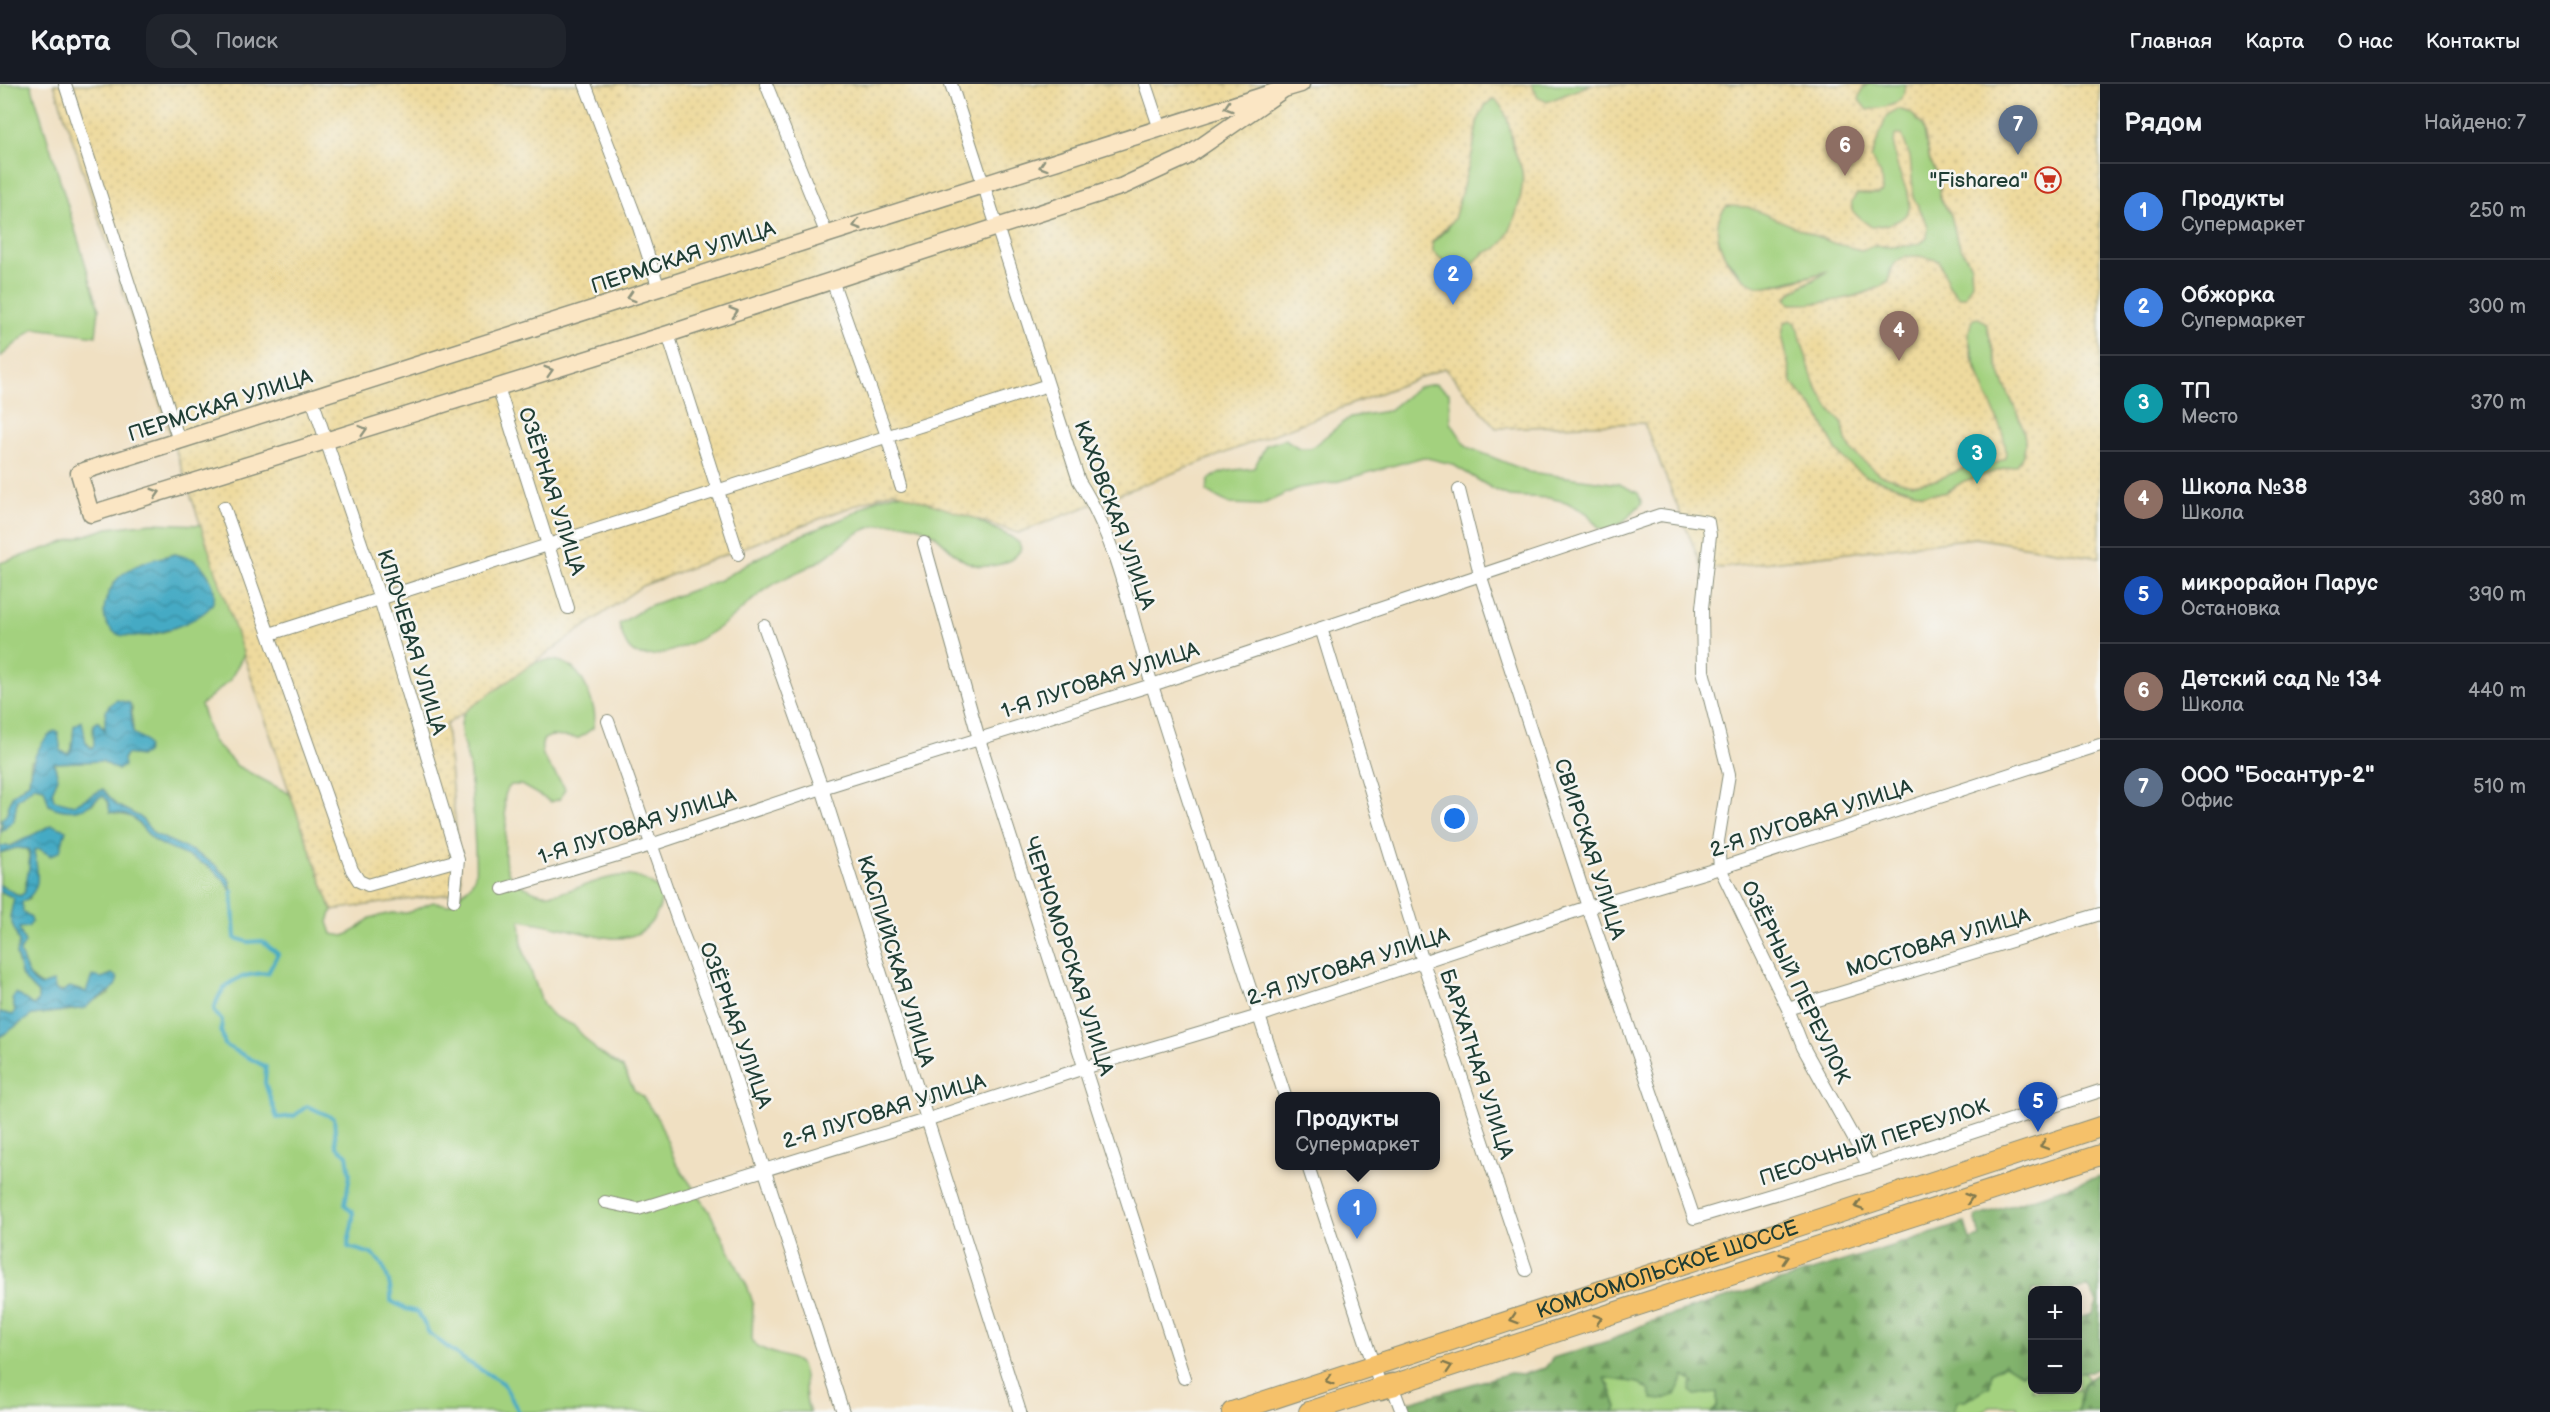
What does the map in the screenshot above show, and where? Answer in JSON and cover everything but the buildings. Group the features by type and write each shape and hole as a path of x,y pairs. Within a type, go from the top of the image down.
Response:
{"main road":[{"name":"КОМСОМОЛЬСКОЕ ШОССЕ","path":"1232,1412 1372,1361 2100,1127"},
{"name":"КОМСОМОЛЬСКОЕ ШОССЕ","path":"1310,1412 2100,1155"}],"street":[{"path":"65,84 179,441"},
{"path":"585,84 637,221 659,289"},
{"path":"766,84 827,235"},
{"name":"КАХОВСКАЯ УЛИЦА","path":"951,84 1079,481 1090,498 1114,558 1152,685 1284,1092"},
{"path":"1145,84 1160,129"},
{"name":"ПЕРМСКАЯ УЛИЦА","path":"326,441 91,514 79,473 1301,84"},
{"path":"326,441 668,334 1123,186 1186,156 1284,89"},
{"path":"832,280 887,436 901,486"},
{"path":"668,334 738,554"},
{"path":"270,634 1048,384"},
{"name":"ОЗЁРНАЯ УЛИЦА","path":"498,387 568,608"},
{"name":"КЛЮЧЕВАЯ УЛИЦА","path":"312,399 380,599 458,860 454,900"},
{"name":"СВИРСКАЯ УЛИЦА","path":"1460,490 1480,574 1588,908 1694,1218"},
{"path":"224,507 352,870 359,881 368,885 458,860"},
{"name":"1-Я ЛУГОВАЯ УЛИЦА","path":"503,889 651,845 822,788 1152,685 1660,515 1708,522"},
{"name":"ОЗЁРНЫЙ ПЕРЕУЛОК","path":"1708,522 1710,535 1702,608 1704,671 1729,774 1718,841 1720,868 1788,1009 1803,1047 1869,1166"},
{"name":"ЧЕРНОМОРСКАЯ УЛИЦА","path":"924,543 979,739 1184,1378"},
{"name":"КАСПИЙСКАЯ УЛИЦА","path":"764,626 822,788 1020,1412"},
{"name":"БАРХАТНАЯ УЛИЦА","path":"1321,628 1423,962 1526,1270"},
{"name":"ОЗЁРНАЯ УЛИЦА","path":"608,721 716,1020 843,1412"},
{"name":"2-Я ЛУГОВАЯ УЛИЦА","path":"605,1202 638,1209 926,1120 1084,1068 1259,1016 2100,744"},
{"name":"МОСТОВАЯ УЛИЦА","path":"1788,1009 2100,914"},
{"name":"ПЕСОЧНЫЙ ПЕРЕУЛОК","path":"1694,1218 1869,1166 2100,1091"},
{"path":"1309,1170 1360,1330 1372,1361 1402,1412"}],"green space":[{"path":"2,84 31,84 99,309 96,336 34,328 0,357 0,86"},
{"path":"1531,84 1592,84 1547,102 1538,97"},
{"path":"1868,84 1906,84 1902,98 1889,106 1911,113 1923,126 1930,161 1940,178 1940,198 1951,215 1957,240 1971,266 1972,283 1965,298 1958,297 1949,286 1939,261 1890,269 1889,282 1879,288 1854,296 1828,302 1790,304 1786,298 1790,294 1826,272 1763,287 1746,282 1722,253 1694,136 1863,88","holes":["1921,212 1928,226 1927,238 1921,242 1902,246 1874,246"]},
{"path":"1495,99 1506,115 1522,171 1522,189 1513,224 1503,242 1498,248 1485,253 1464,270 1444,261 1433,252 1432,243 1448,228 1459,203 1461,187 1473,150 1477,122 1486,104"},
{"path":"1973,318 1979,318 1986,323 1995,357 2021,422 2025,444 2023,455 2017,465 1965,481 1945,493 1922,494 1865,476 1836,450 1818,414 1792,383 1782,335 1784,323 1790,320 1796,323 1814,383 1829,408 1843,424 1846,441 1936,480 1967,467 1995,464 1981,383 1968,336"},
{"path":"1435,384 1449,393 1451,423 1467,447 1529,472 1619,484 1638,493 1642,503 1622,523 1606,531 1599,528 1587,513 1566,502 1549,498 1509,496 1452,464 1423,457 1332,483 1298,488 1261,505 1230,504 1207,492 1208,481 1218,474 1254,468 1266,445 1285,439 1299,448 1311,448 1350,417 1388,411 1418,387"},
{"path":"893,494 917,494 937,500 1011,537 1019,543 1021,549 1017,555 1004,563 980,566 960,558 935,535 921,528 902,523 871,527 853,536 821,560 771,586 721,626 703,637 666,653 642,655 630,650 619,624 646,607 720,580 789,540 849,516 875,500"},
{"path":"152,523 201,525 244,654 230,680 201,705 212,740 237,766 290,794 332,910 328,922 332,934 344,936 356,930 370,918 392,913 407,913 433,902 448,905 464,892 475,875 470,774 461,732 466,708 477,697 507,677 534,663 547,660 559,661 570,666 581,677 593,707 595,719 593,728 579,738 551,736 544,739 542,752 544,758 565,789 560,799 551,802 521,785 511,785 508,789 504,803 507,870 520,884 546,894 564,892 606,878 634,876 647,881 661,892 660,904 652,921 643,930 632,936 620,938 607,938 520,920 522,946 543,1005 553,1016 573,1025 597,1051 623,1068 634,1090 643,1097 659,1121 676,1163 709,1211 748,1288 753,1303 752,1341 764,1350 792,1359 801,1366 806,1401 810,1412 0,1412 0,1037 32,1015 74,1010 109,994 112,974 102,978 86,992 55,990 34,981 22,961 19,947 21,902 30,898 34,850 40,849 51,856 52,825 11,846 0,846 0,833 14,820 17,800 34,786 44,788 49,805 59,808 82,808 103,796 108,801 110,812 132,817 155,841 213,869 226,880 232,891 229,879 194,852 154,834 140,817 116,805 103,789 74,805 54,800 52,792 58,778 54,763 102,761 118,770 126,754 141,756 133,733 132,707 109,738 121,746 118,753 111,749 103,726 93,725 94,745 92,749 74,726 72,749 68,754 61,752 31,761 29,782 12,796 0,829 0,563 108,528","holes":["175,554 194,560 209,576 170,630 147,636 120,635 113,584 134,568 158,558"]},
{"path":"16,848 28,849 30,873 26,881 25,892 20,896 0,885 0,853"},
{"path":"0,891 14,898 10,917 19,943 16,954 22,977 38,994 38,1002 33,1005 16,993 12,999 15,1010 13,1016 0,1012"},
{"path":"2100,1176 2100,1366 2091,1372 2082,1373 2082,1317 2092,1314 2097,1303 2089,1288 2028,1286 2028,1370 2021,1374 2005,1364 1991,1373 1990,1386 1965,1401 1958,1400 1952,1412 1712,1412 1717,1407 1717,1392 1695,1395 1690,1391 1692,1381 1684,1376 1675,1395 1661,1400 1653,1399 1649,1390 1639,1383 1605,1378 1617,1408 1614,1412 1410,1412 1406,1403 1510,1373 1523,1374 1545,1368 1553,1358 1611,1340 1649,1322 1965,1223 1970,1240 1980,1237 1975,1217"},
{"path":"2006,1364 2021,1374 2028,1370 2028,1394 2080,1394 2078,1412 2018,1412 2017,1406 1990,1406 1984,1412 1952,1412 1958,1400 1965,1401 1990,1386 1991,1373"},
{"path":"2100,1372 2100,1412 2078,1412 2082,1388"},
{"path":"2082,1373 2085,1373 2088,1379 2082,1387"},
{"path":"1683,1376 1717,1392 1717,1407 1712,1412 1614,1412 1617,1407 1610,1386 1605,1379 1608,1377 1639,1383 1649,1390 1681,1383"}],"sand":[{"path":"54,84 1531,84 1538,97 1547,102 1592,84 1868,84 1863,87 1859,100 1867,110 1887,107 1898,102 1905,92 1906,84 2100,84 2100,558 1975,538 1703,570 1644,423 1496,428 1445,368 1018,533 893,491 642,586 446,725 462,892 332,910 290,794","holes":["1495,99 1506,115 1522,171 1522,189 1513,224 1503,242 1464,270 1444,261 1433,252 1432,242 1454,219 1473,150 1477,122 1486,104","1898,109 1911,113 1923,126 1930,161 1940,178 1940,198 1951,215 1957,240 1971,266 1972,283 1965,297 1958,297 1949,286 1939,261 1914,256 1906,257 1894,265 1889,282 1879,288 1854,296 1814,303 1790,304 1786,298 1799,287 1828,271 1766,286 1749,282 1739,275 1730,265 1719,241 1720,216 1727,206 1748,207 1833,243 1861,250 1874,246 1909,246 1927,238 1928,226 1914,199 1910,157 1902,135 1895,135 1894,152 1909,198 1908,211 1895,222 1872,227 1858,217 1852,209 1853,199 1857,194 1882,192 1881,175 1871,158 1887,115","1979,318 1986,323 1995,357 2021,422 2025,444 2023,455 2017,465 1964,481 1945,493 1922,494 1865,476 1836,450 1818,414 1792,383 1782,335 1784,323 1790,320 1796,323 1814,383 1829,408 1843,424 1846,441 1854,453 1880,475 1911,484 1936,480 1967,467 1995,464 2005,458 2005,444 2001,428 1976,370 1971,351 1969,334 1973,319"]}],"water":[{"path":"175,554 193,559 207,574 214,595 210,607 186,623 152,634 125,636 111,630 106,623 105,605 107,596 118,579 142,563"},
{"path":"117,700 130,703 133,733 145,740 148,746 146,753 141,756 126,754 123,759 124,766 118,770 102,761 54,763 58,778 52,792 54,800 74,805 103,789 116,805 140,817 154,834 214,864 229,879 233,894 218,874 209,867 157,842 131,817 110,812 108,801 103,796 81,809 65,810 49,805 44,788 34,786 17,800 14,820 0,833 3,826 1,820 6,815 12,796 29,782 36,754 48,736 54,731 58,732 61,751 68,754 72,749 74,726 82,721 86,743 92,749 94,745 93,725 98,721 105,731 107,709"},
{"path":"52,825 66,830 60,851 51,856 40,849 34,850 36,886 34,892 22,902 23,912 31,917 32,922 28,927 19,928 25,943 20,952 27,972 41,986 53,982 60,993 70,987 86,992 92,976 102,978 112,974 118,978 109,992 94,1000 86,1008 32,1015 0,1037 0,1012 13,1015 15,1010 12,999 16,993 33,1005 38,1002 38,994 22,977 16,954 19,943 10,917 14,898 0,891 0,885 20,896 25,892 29,849 16,848 0,853 0,846 11,846"}],"waterway":[{"path":"232,891 235,938 248,942 262,941 278,954 268,973 248,975 232,981 221,993 214,1011 222,1021 221,1030 225,1045 266,1067 265,1083 277,1118 294,1116 307,1106 334,1118 336,1146 347,1155 350,1174 345,1205 353,1213 353,1217 348,1247 376,1257 387,1275 391,1301 418,1312 429,1333 463,1359 503,1383 519,1412"}],"place":[{"name":"ООО \"Босантур-2\"","path":"2018,155"},
{"name":"Детский сад № 134","path":"1845,176"},
{"name":"\"Fisharea\"","path":"2048,180"},
{"name":"Обжорка","path":"1453,305"},
{"name":"Школа №38","path":"1899,361"},
{"name":"ТП","path":"1977,484"},
{"name":"микрорайон Парус","path":"2038,1132"},
{"name":"Продукты","path":"1357,1239"}]}
